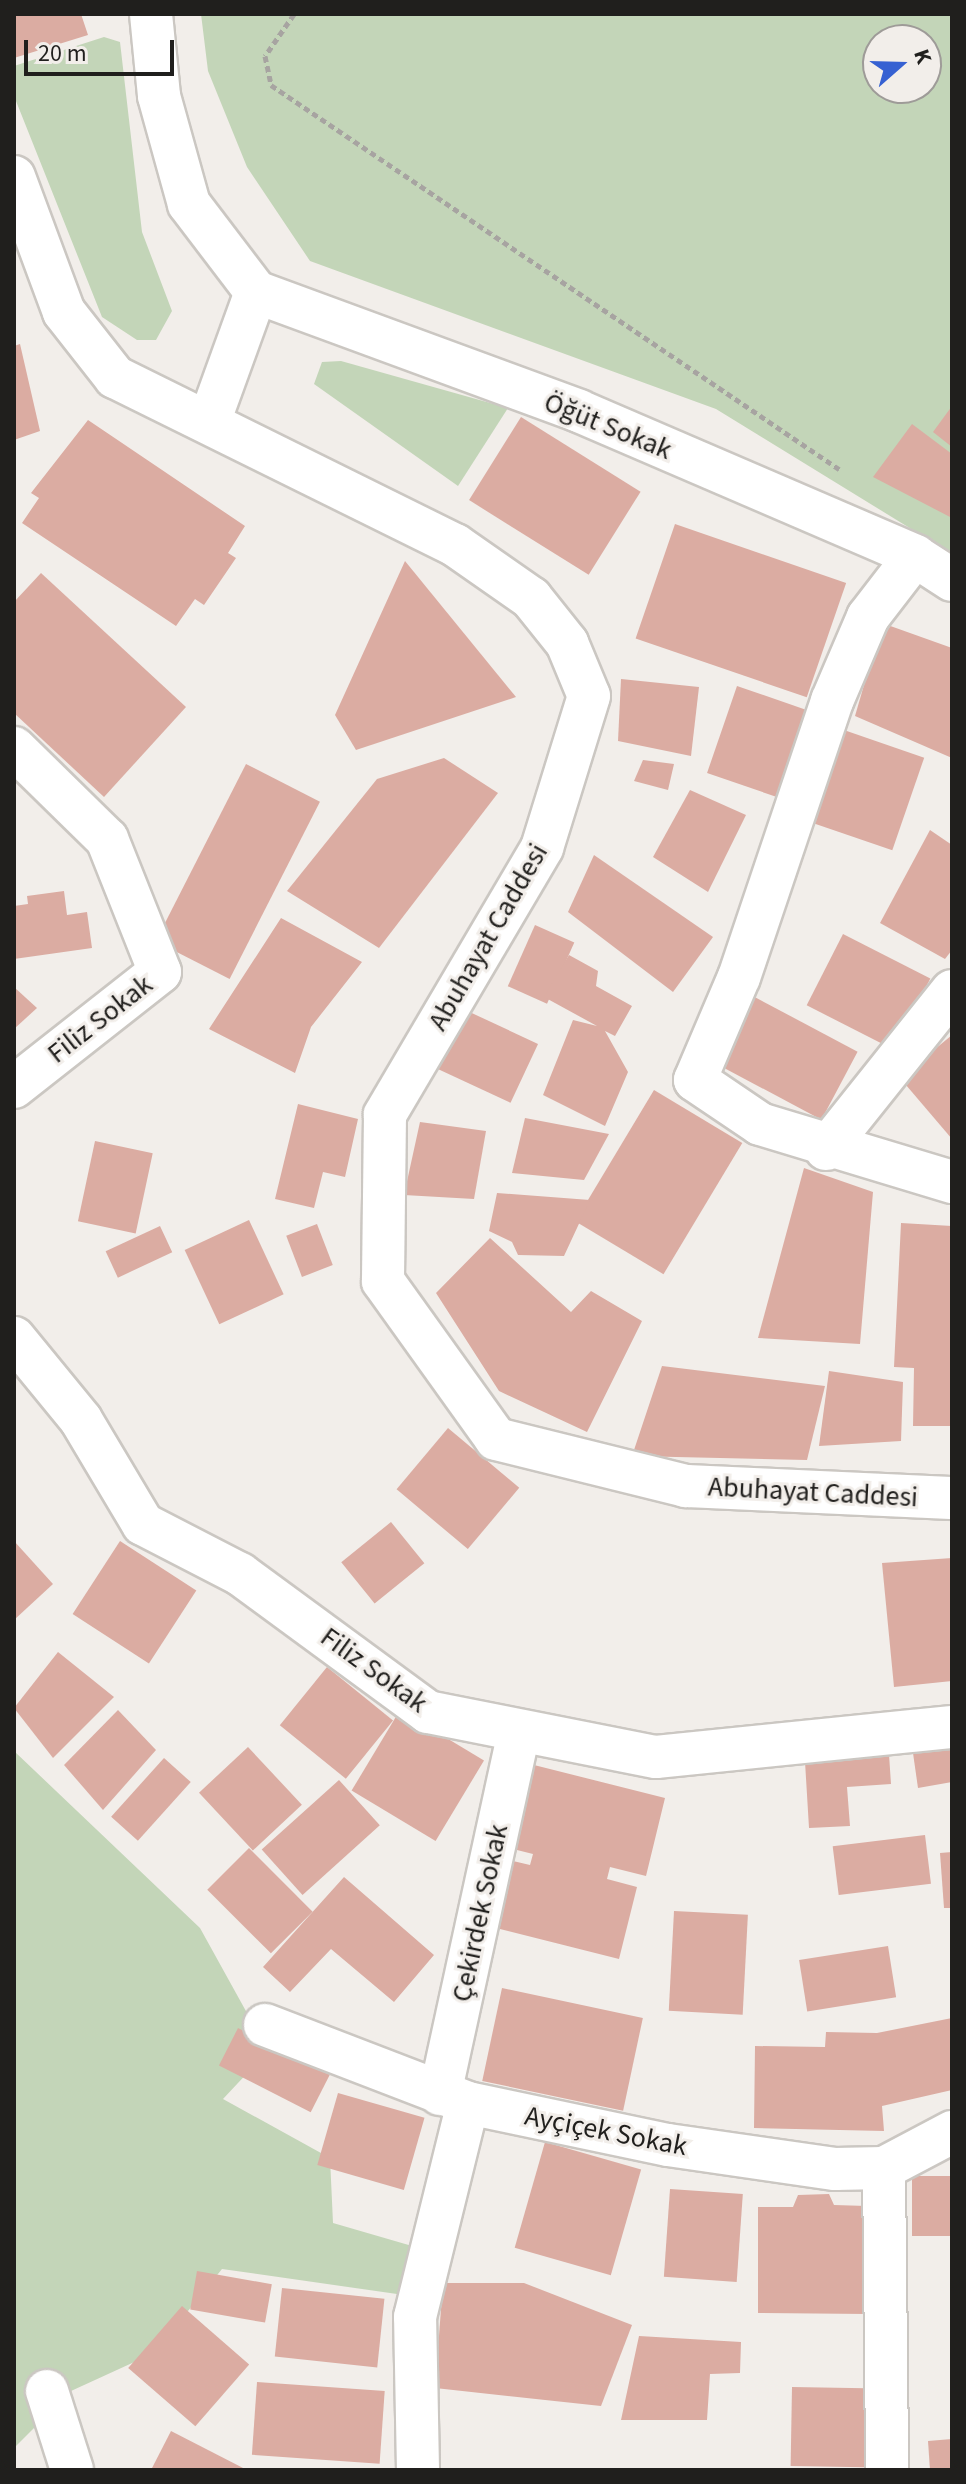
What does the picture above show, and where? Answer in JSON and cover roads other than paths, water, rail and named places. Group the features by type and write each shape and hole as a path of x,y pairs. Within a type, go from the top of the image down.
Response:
{"street":[{"path":"151,14 159,96 189,204 256,292 209,422"},
{"name":"Abuhayat Caddesi","path":"14,177 64,312 115,377 455,545 531,598 567,643 589,696 542,848 385,1115 383,1281 496,1439 686,1486 952,1498"},
{"name":"Öğüt Sokak","path":"256,292 369,339 579,411 915,556 952,580"},
{"path":"915,556 868,617 832,701 739,977 695,1080 760,1124 826,1149 952,1182"},
{"name":"Filiz Sokak","path":"14,748 107,839 160,972 14,1087"},
{"path":"826,1149 952,991"},
{"name":"Filiz Sokak","path":"14,1338 81,1420 143,1524 240,1574 428,1712 656,1757 952,1727"},
{"name":"Çekirdek Sokak","path":"418,2470 415,2317 519,1732"},
{"name":"Ayçiçek Sokak","path":"265,2025 454,2099 668,2145 835,2169 884,2168 952,2132"},
{"path":"884,2168 887,2470"},
{"path":"47,2391 72,2470"}]}
